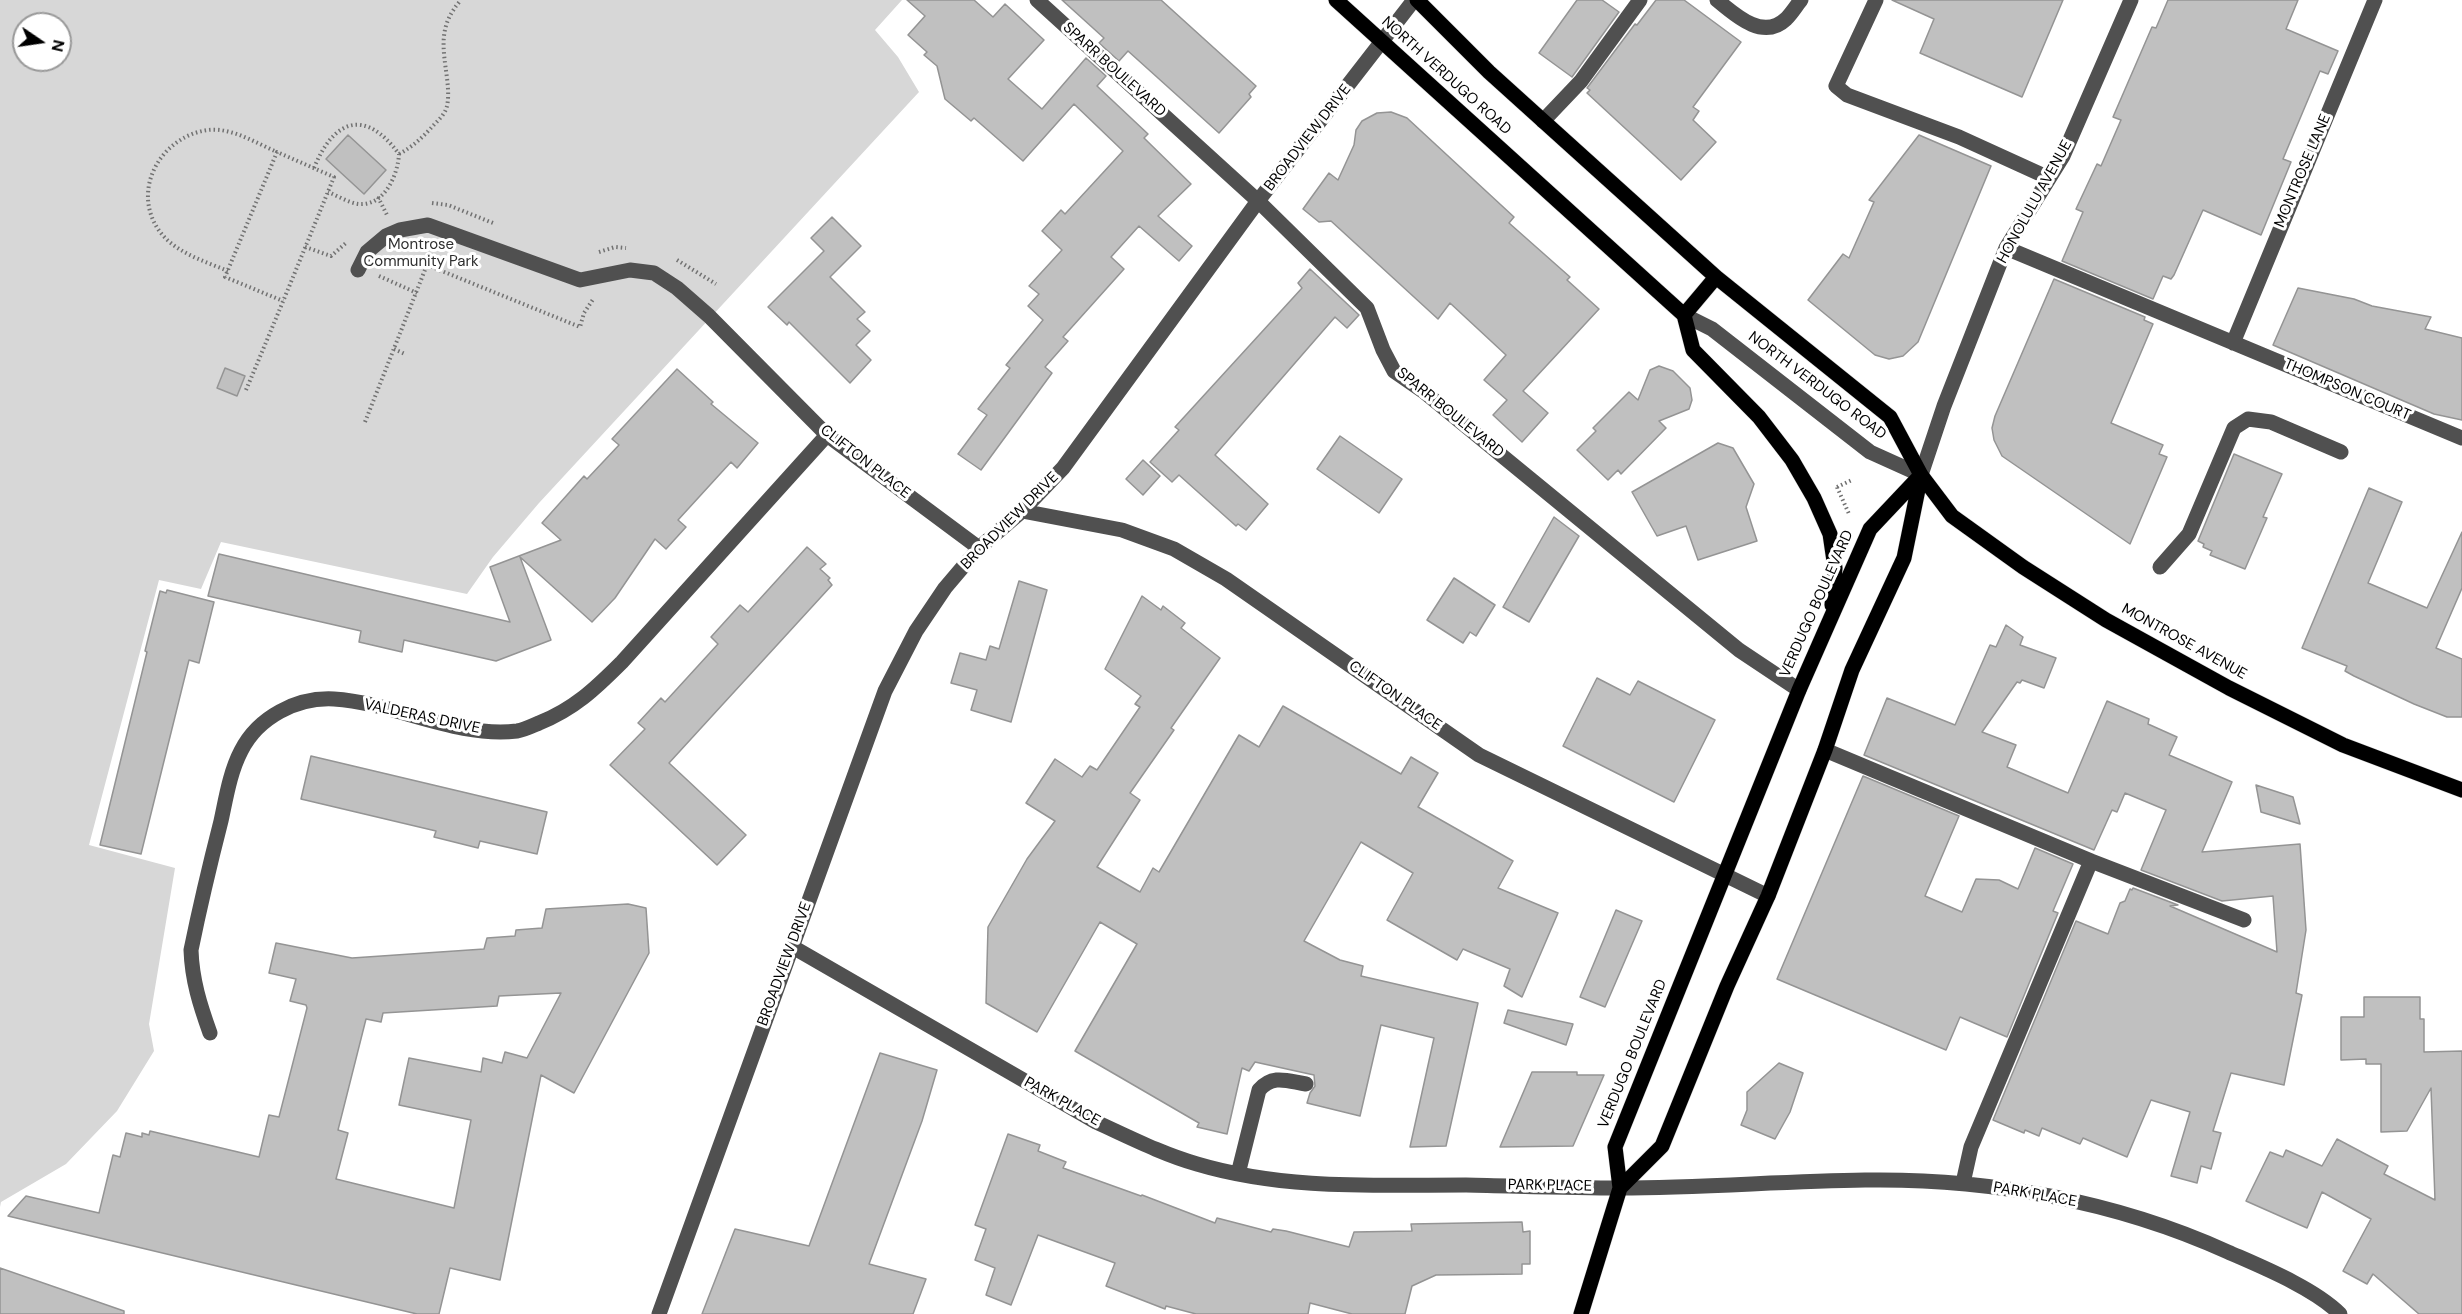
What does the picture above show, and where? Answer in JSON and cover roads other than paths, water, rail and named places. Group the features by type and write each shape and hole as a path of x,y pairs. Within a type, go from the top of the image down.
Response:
{"main road":[{"name":"NORTH VERDUGO ROAD","path":"1336,0 1684,315"},
{"name":"NORTH VERDUGO ROAD","path":"1415,0 1489,72 1716,277 1890,417 1921,475"},
{"path":"1716,277 1684,315 1693,350 1759,417 1792,460 1814,498 1830,534 1835,568 1831,618"},
{"name":"VERDUGO BOULEVARD","path":"1581,1314 1620,1188 1615,1147 1724,875 1799,690 1870,529 1921,475"},
{"name":"VERDUGO BOULEVARD","path":"1620,1188 1662,1146 1727,986 1768,896 1825,750 1852,670 1904,558 1921,475"},
{"name":"MONTROSE AVENUE","path":"1921,475 1952,516 2023,567 2106,620 2229,688 2343,745 2462,790"}],"street":[{"name":"SPARR BOULEVARD","path":"1037,0 1258,201 1367,308 1383,350 1394,371 1423,391 1609,541 1676,600 1739,650 1799,690"},
{"name":"BROADVIEW DRIVE","path":"660,1314 885,691 916,631 945,588 979,548 1022,511 1063,468 1258,201 1415,0"},
{"path":"1543,121 1581,81 1640,0"},
{"path":"1717,0 1744,22 1773,27 1785,20 1801,0"},
{"path":"1876,0 1836,86 1847,95 1959,137 2049,178"},
{"name":"HONOLULU AVENUE","path":"1921,475 1944,405 2006,248 2063,156 2131,0"},
{"name":"MONTROSE LANE","path":"2233,343 2375,0"},
{"name":"CLIFTON PLACE","path":"358,268 367,252 386,236 417,225 428,225 580,280 630,270 654,273 677,288 710,316 827,435 979,548"},
{"name":"THOMPSON COURT","path":"2006,248 2462,438"},
{"name":"NORTH VERDUGO ROAD","path":"1684,315 1712,329 1870,452 1921,475"},
{"path":"2160,567 2189,534 2234,428 2248,419 2271,422 2341,452"},
{"name":"VALDERAS DRIVE","path":"210,1033 195,993 191,950 230,784 241,751 255,729 299,702 334,699 460,728 490,731 519,731 563,713 594,690 622,662 827,435"},
{"name":"CLIFTON PLACE","path":"1022,511 1122,530 1174,549 1226,579 1479,755 1768,896"},
{"path":"1825,750 2091,861 2244,920"},
{"path":"1963,1183 1971,1147 2091,861"},
{"name":"PARK PLACE","path":"791,946 1096,1122 1196,1164 1238,1174 1315,1184 1548,1185 1620,1188 1868,1180 1963,1183 2056,1198 2145,1218 2237,1256 2326,1300 2340,1314"},
{"path":"1238,1174 1259,1090 1266,1081 1306,1084"}],"park label":[{"name":"Montrose Community Park","path":"421,254"}]}
